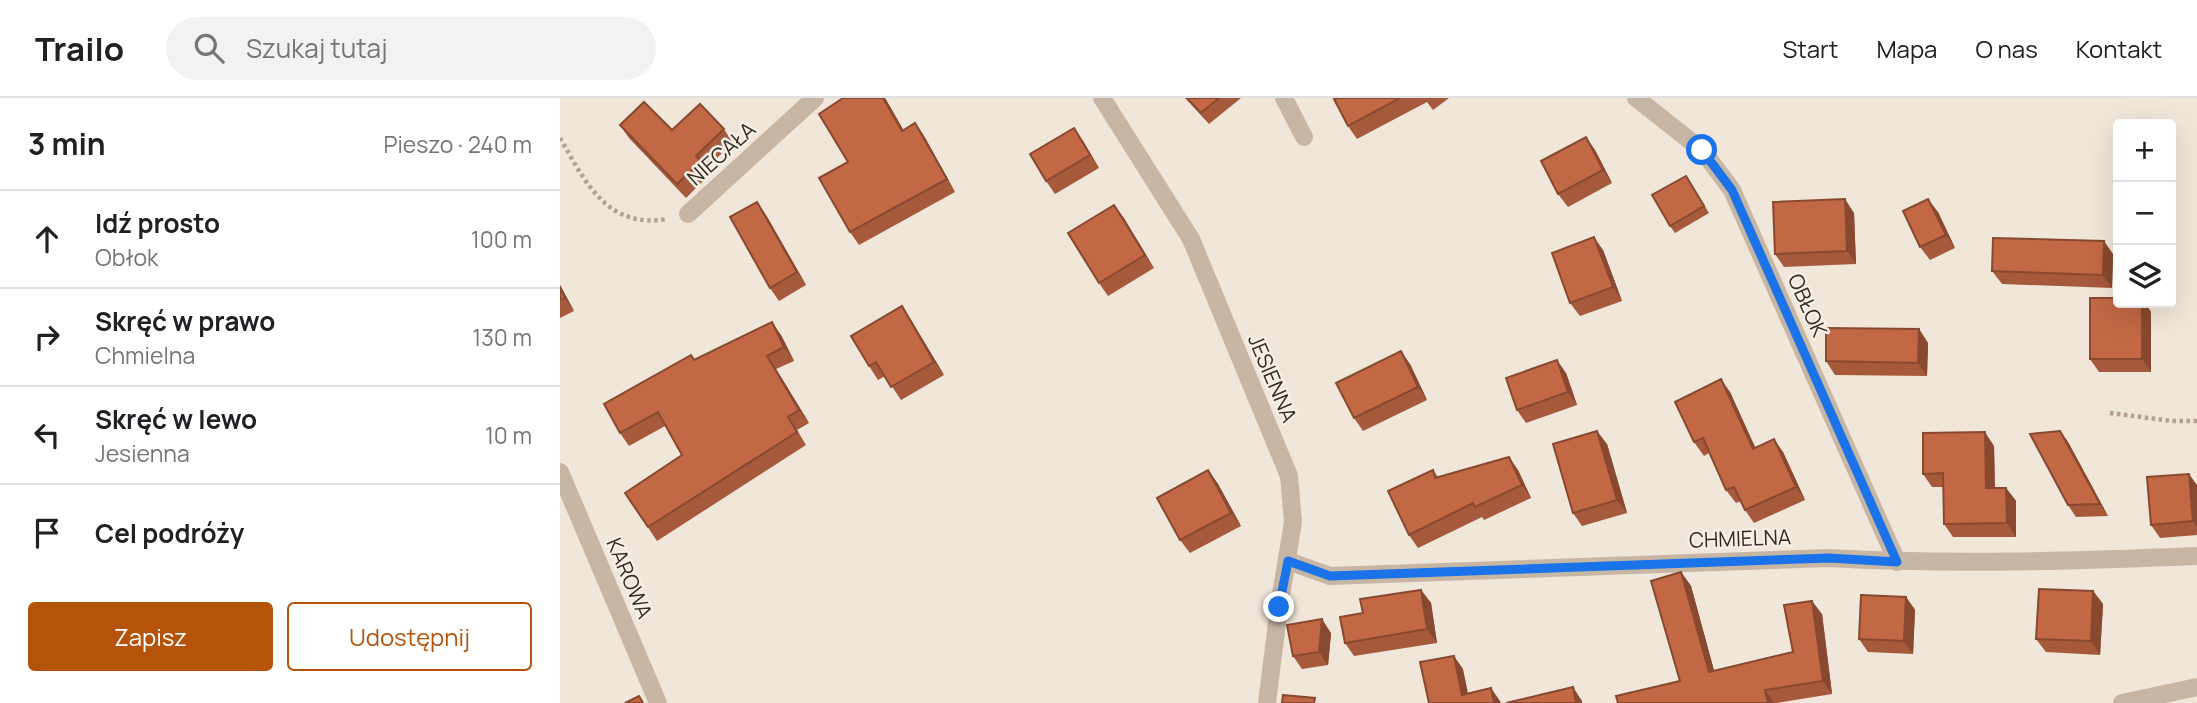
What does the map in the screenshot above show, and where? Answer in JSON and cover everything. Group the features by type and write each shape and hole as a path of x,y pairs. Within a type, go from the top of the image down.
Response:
{"street":[{"name":"NIECAŁA","path":"688,214 815,98"},
{"name":"JESIENNA","path":"1101,98 1191,239 1289,476 1293,522 1267,703"},
{"path":"1284,98 1304,137"},
{"name":"OBŁOK","path":"1636,98 1702,150 1732,190 1897,562"},
{"name":"KAROWA","path":"560,472 658,703"},
{"name":"CHMIELNA","path":"1288,561 1330,576 1829,558 1897,562 2104,560 2197,556"},
{"path":"2122,703 2189,693"}],"path":[{"path":"560,138 594,193 615,212 639,221 664,220 688,214"},
{"path":"2110,413 2172,421 2197,421"}],"building":[{"path":"843,98 883,98 902,131 915,123 947,179 850,232 819,178 848,162 819,114"},
{"path":"1187,98 1219,98 1201,113"},
{"path":"1400,98 1348,126 1334,99"},
{"path":"644,102 672,130 700,104 724,129 696,156 701,161 677,184 620,125"},
{"path":"1074,128 1090,155 1046,181 1030,154"},
{"path":"1586,137 1603,170 1558,194 1541,161"},
{"path":"1686,176 1704,206 1670,226 1652,195"},
{"path":"1845,199 1847,251 1775,254 1773,202"},
{"path":"1928,199 1946,235 1920,247 1903,211"},
{"path":"757,202 797,272 770,288 730,217"},
{"path":"1114,205 1145,255 1099,283 1068,233"},
{"path":"1594,237 1613,287 1570,303 1552,253"},
{"path":"1993,238 2104,241 2103,275 1992,271"},
{"path":"2090,298 2113,298 2113,308 2142,308 2142,359 2090,359"},
{"path":"902,306 934,362 891,387 876,362 869,366 851,336"},
{"path":"772,322 784,347 767,356 799,410 788,417 797,432 648,527 625,493 682,455 658,412 620,433 604,404 691,355 694,360"},
{"path":"1826,328 1919,329 1918,363 1826,361"},
{"path":"1401,351 1418,387 1354,418 1336,383"},
{"path":"1557,360 1568,392 1517,410 1506,378"},
{"path":"1721,379 1753,449 1774,439 1796,487 1745,510 1734,487 1726,490 1703,438 1694,442 1675,402"},
{"path":"1597,431 1617,500 1573,513 1553,444"},
{"path":"2060,431 2100,504 2068,505 2030,434"},
{"path":"1985,432 1986,488 2006,488 2007,523 1944,524 1943,473 1923,474 1923,433"},
{"path":"1509,457 1522,485 1475,507 1473,503 1409,535 1388,491 1433,470 1435,478"},
{"path":"1208,470 1231,513 1180,540 1157,498"},
{"path":"2189,474 2193,521 2151,525 2147,477"},
{"path":"1681,572 1709,672 1793,652 1784,605 1812,601 1823,681 1765,690 1768,703 1618,703 1616,696 1680,681 1651,581"},
{"path":"2039,589 2093,591 2091,641 2036,639"},
{"path":"1421,590 1427,629 1345,643 1340,617 1363,613 1360,599"},
{"path":"1861,595 1906,597 1904,641 1859,639"},
{"path":"1322,619 1319,652 1293,656 1287,625"},
{"path":"1454,656 1462,695 1491,688 1494,703 1429,703 1420,662"},
{"path":"1573,687 1576,703 1506,703"},
{"path":"1283,695 1315,698 1314,703 1282,703"},
{"path":"639,696 643,703 625,703"}],"route":[{"path":"1279,607 1288,561 1330,576 1829,558 1897,562 1732,190 1702,150"}]}
